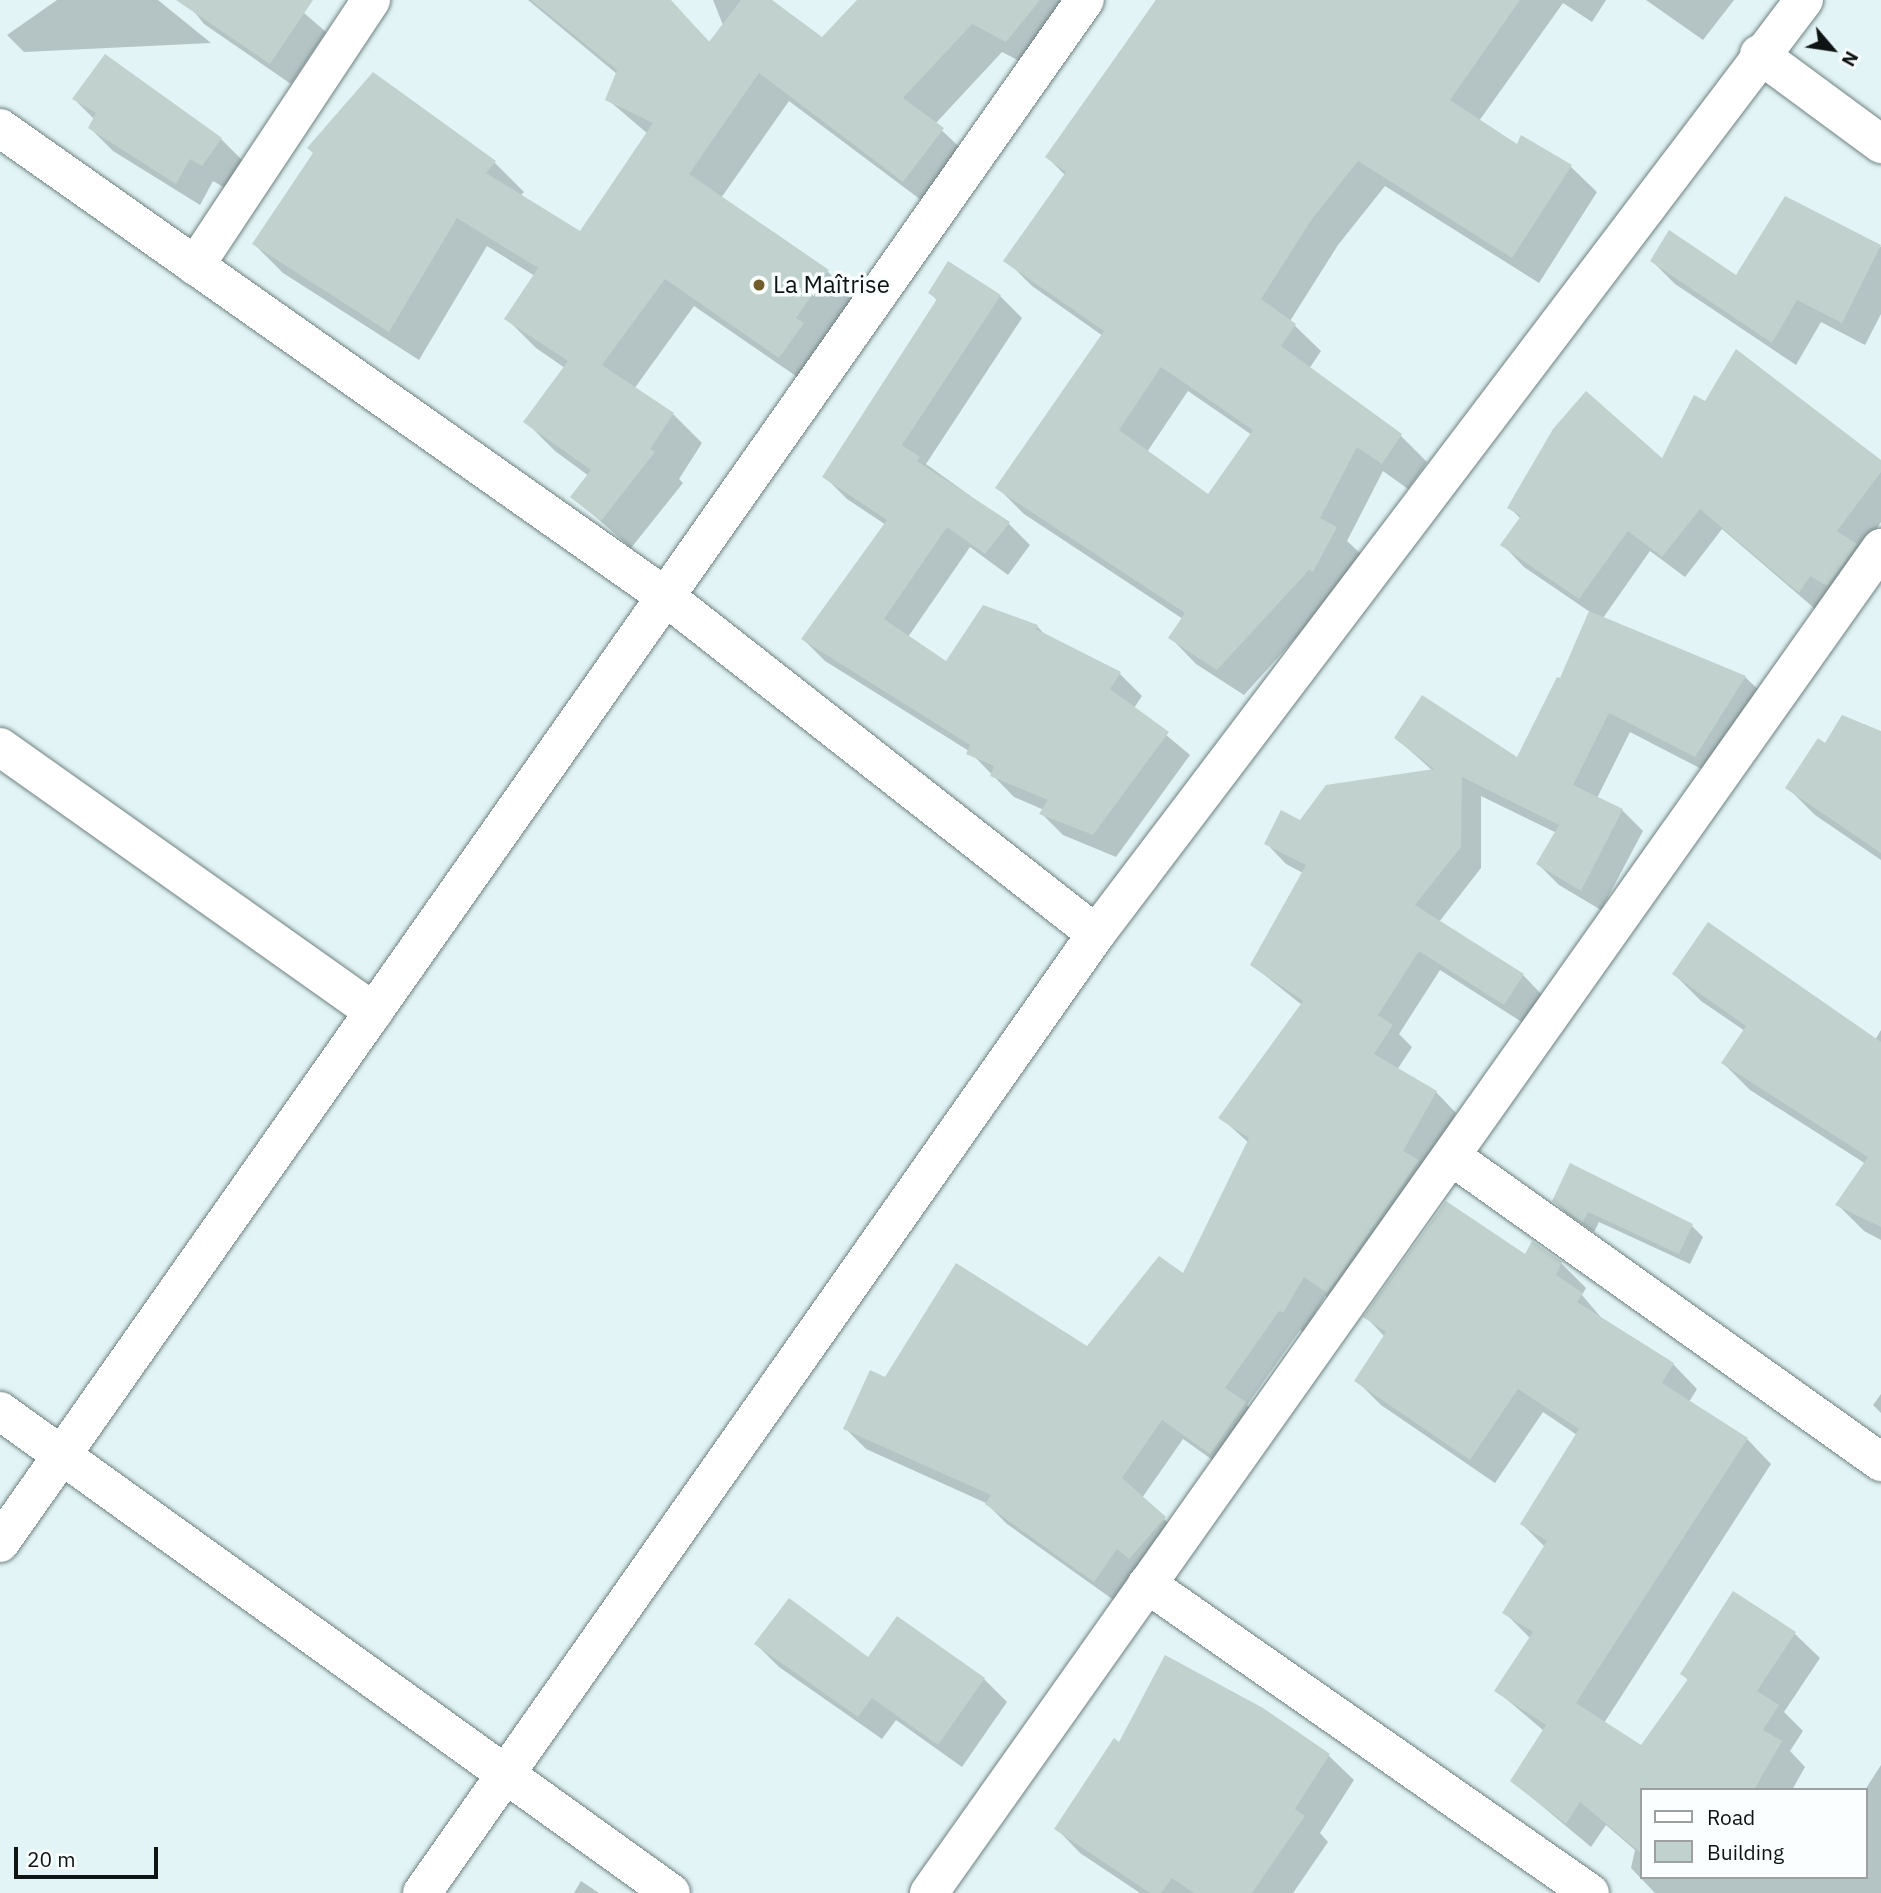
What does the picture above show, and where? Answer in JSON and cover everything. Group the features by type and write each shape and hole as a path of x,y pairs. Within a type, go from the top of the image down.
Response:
{"street":[{"path":"195,266 371,0"},
{"path":"0,1543 1085,0"},
{"path":"422,1893 1096,934 1759,54 1804,0"},
{"path":"1759,54 1881,144"},
{"path":"0,128 666,597 1096,934"},
{"path":"929,1893 1881,548"},
{"path":"0,747 374,1012"},
{"path":"1451,1156 1881,1462"},
{"path":"0,1411 504,1777 671,1893"},
{"path":"1147,1584 1590,1893"}],"building":[{"path":"176,0 313,0 270,64"},
{"path":"531,0 671,0 709,42 741,0 772,0 822,37 857,0 1040,0 1006,42 972,24 903,98 944,128 903,182 759,73 689,174 829,270 796,318 804,323 779,358 665,279 602,365 674,413 650,449 655,452 601,521 570,497 591,470 523,422 568,361 504,319 538,268 457,218 389,332 252,244 313,153 307,148 373,72 496,161 486,173 580,231 653,123 605,100 617,70"},
{"path":"1156,0 1520,0 1450,100 1517,144 1521,135 1572,165 1512,258 1358,161 1312,219 1261,299 1296,324 1281,346 1402,434 1382,464 1357,447 1320,518 1337,527 1313,572 1309,570 1217,670 1168,638 1185,613 995,488 1104,331 1003,261 1066,172 1045,157","holes":["1161,367 1253,430 1208,494 1119,430"]},
{"path":"105,54 222,138 202,166 190,159 176,184 88,128 96,113 72,99"},
{"path":"1785,196 1881,245 1842,323 1797,300 1772,343 1650,261 1669,230 1736,275"},
{"path":"948,261 1001,295 902,445 920,457 917,461 1010,522 985,554 947,527 884,619 946,661 983,605 1038,625 1036,629 1121,672 1110,689 1169,732 1093,835 1039,814 1048,800 990,776 994,766 966,754 970,745 801,639 887,520 822,477 937,299 928,293"},
{"path":"1736,349 1881,460 1881,472 1837,531 1857,544 1827,586 1810,576 1799,593 1700,509 1662,557 1628,531 1579,599 1500,545 1521,516 1507,508 1553,429 1586,391 1662,458 1694,395 1705,401"},
{"path":"1589,611 1746,676 1695,757 1609,713 1573,785 1623,809 1581,891 1536,864 1559,825 1462,777 1461,847 1415,905 1524,974 1504,1005 1419,951 1378,1015 1393,1025 1374,1054 1437,1091 1403,1151 1419,1160 1327,1293 1304,1277 1283,1313 1279,1311 1225,1388 1246,1402 1210,1454 1162,1420 1122,1478 1166,1517 1129,1559 1117,1549 1094,1582 985,1504 991,1495 843,1429 870,1370 885,1377 956,1263 1087,1346 1159,1256 1183,1273 1249,1138 1218,1118 1303,1001 1250,965 1306,865 1264,844 1281,810 1300,820 1326,785 1434,769 1394,738 1422,695 1517,757 1557,677 1560,678"},
{"path":"1842,715 1881,731 1881,853 1785,788 1818,738 1825,743"},
{"path":"1708,922 1881,1042 1881,1227 1835,1205 1868,1157 1721,1063 1746,1026 1672,974"},
{"path":"1570,1163 1693,1224 1679,1254 1588,1212 1582,1223 1552,1201"},
{"path":"1446,1201 1525,1254 1532,1241 1562,1262 1556,1275 1583,1293 1577,1302 1674,1363 1662,1383 1748,1438 1576,1703 1641,1745 1688,1679 1680,1674 1733,1591 1796,1632 1757,1691 1779,1705 1763,1730 1782,1741 1755,1788 1640,1788 1640,1852 1580,1802 1566,1824 1510,1781 1546,1725 1494,1691 1533,1632 1502,1613 1547,1541 1520,1524 1579,1429 1518,1389 1470,1460 1354,1381 1386,1332 1363,1317"},
{"path":"789,1598 868,1657 897,1616 985,1678 938,1745 872,1698 858,1717 754,1644"},
{"path":"1165,1655 1263,1708 1330,1754 1295,1809 1305,1816 1252,1893 1194,1893 1172,1878 1161,1893 1150,1893 1054,1829 1114,1738 1119,1742"}],"place":[{"name":"La Maîtrise","path":"759,285"}]}
